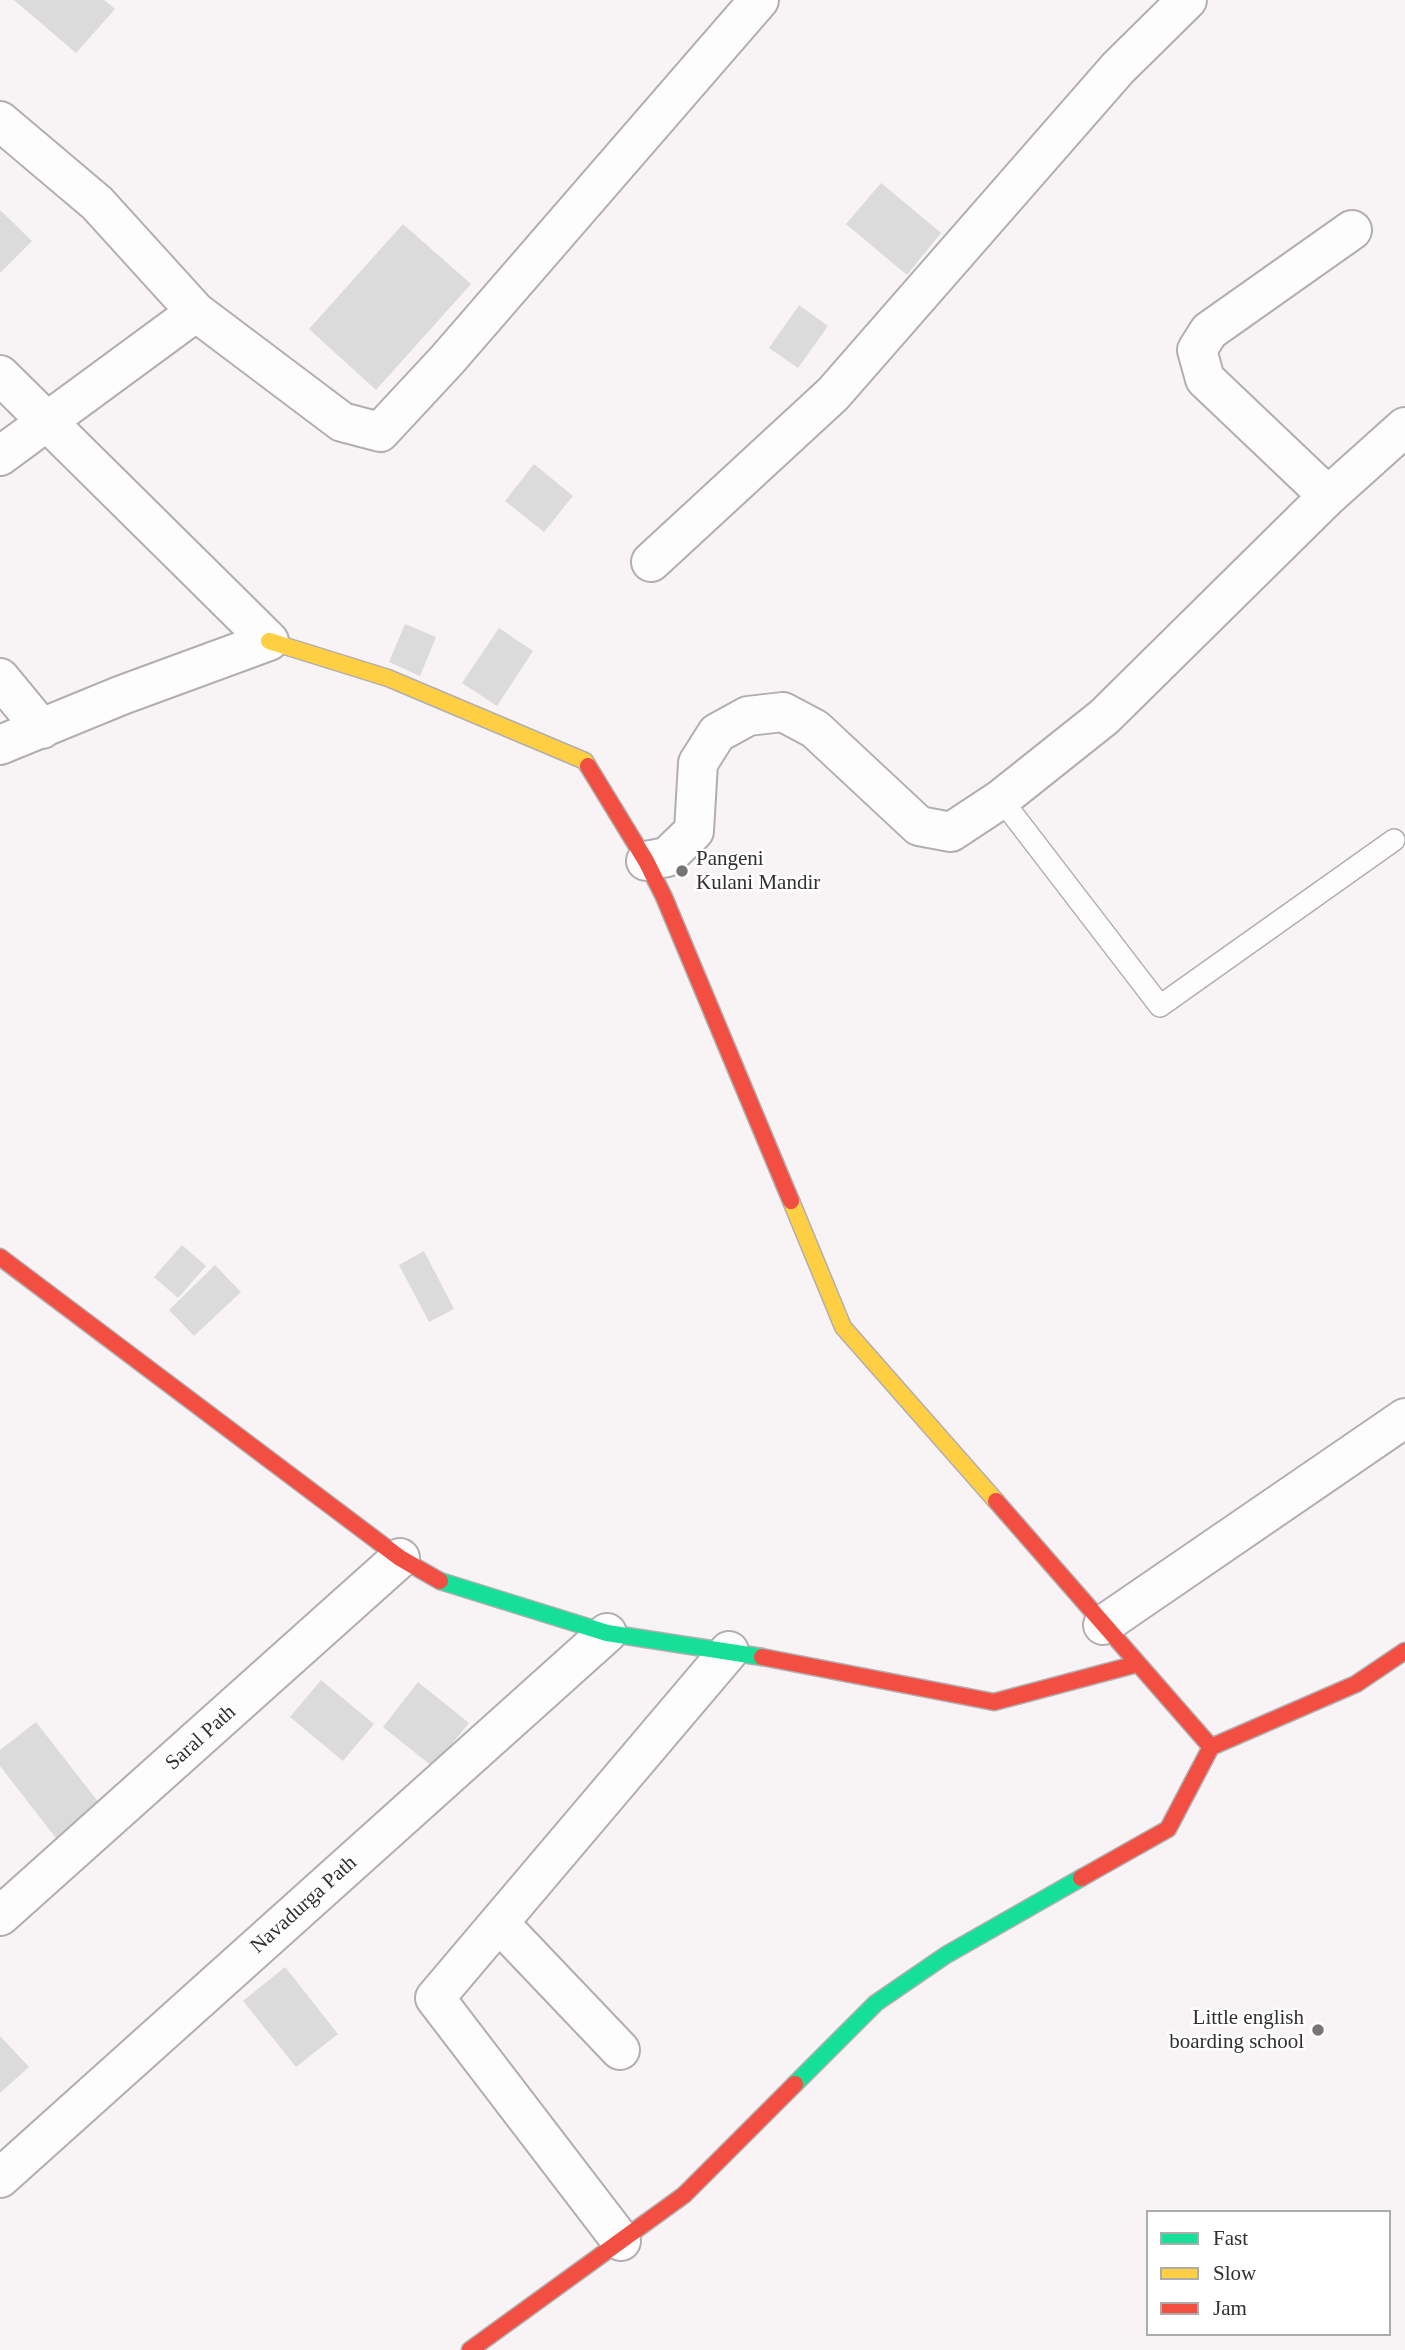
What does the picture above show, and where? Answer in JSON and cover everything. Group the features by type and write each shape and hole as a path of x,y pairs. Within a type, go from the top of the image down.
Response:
{"street":[{"path":"0,121 97,203 196,312 342,422 380,432 447,360 759,0"},
{"path":"651,562 833,394 1118,68 1186,0"},
{"path":"1328,496 1205,379 1197,349 1209,331 1352,230"},
{"path":"0,456 196,312"},
{"path":"0,375 269,641 387,678 585,761 646,861 664,897 844,1327 1211,1747"},
{"path":"646,861 667,857 694,831 698,763 717,733 748,716 783,712 816,729 919,826 951,832 1001,799 1104,717 1328,496 1404,429"},
{"path":"0,745 121,695 269,641"},
{"path":"0,678 41,729"},
{"path":"1,1260 400,1558 436,1580 607,1633 729,1651 994,1702 1137,1664"},
{"path":"1103,1625 1405,1418"},
{"name":"Saral Path","path":"0,1916 400,1558"},
{"name":"Navadurga Path","path":"0,2178 607,1633"},
{"path":"621,2241 435,1998 729,1651"},
{"path":"470,2350 684,2195 876,2003 946,1955 1168,1829 1211,1747 1356,1684 1405,1651"},
{"path":"499,1924 620,2050"}],"lane":[{"path":"1001,799 1160,1006 1394,840"}],"building":[{"path":"14,0 104,0 115,9 76,53"},
{"path":"881,183 941,233 907,275 846,224"},
{"path":"0,210 32,241 0,273"},
{"path":"403,224 471,284 376,390 309,329"},
{"path":"799,305 828,326 798,368 769,348"},
{"path":"534,464 573,496 544,532 505,501"},
{"path":"405,624 436,637 420,676 389,662"},
{"path":"499,628 533,651 497,706 462,683"},
{"path":"182,1245 206,1266 178,1298 154,1277"},
{"path":"424,1251 454,1309 429,1322 399,1265"},
{"path":"215,1265 241,1292 194,1336 169,1310"},
{"path":"321,1680 374,1724 343,1761 290,1717"},
{"path":"418,1682 469,1723 433,1767 383,1727"},
{"path":"36,1722 103,1808 59,1842 0,1766 0,1750"},
{"path":"285,1967 338,2034 296,2067 243,2001"},
{"path":"0,2036 29,2067 0,2093"}],"traffic: fast":[{"path":"440,1581 607,1633 762,1657"},
{"path":"795,2084 876,2003 946,1955 1081,1878"}],"traffic: slow":[{"path":"269,641 388,678 585,761 588,766"},
{"path":"791,1201 843,1327 996,1501"}],"traffic: jam":[{"path":"588,766 646,861 664,897 791,1201"},
{"path":"0,1257 400,1558 440,1581"},
{"path":"996,1501 1211,1747 1168,1829 1081,1878"},
{"path":"1211,1747 1356,1684 1405,1651"},
{"path":"762,1657 994,1702 1137,1664"},
{"path":"470,2350 684,2195 795,2084"}],"place":[{"name":"Pangeni Kulani Mandir","path":"682,871"},
{"name":"Little english boarding school","path":"1318,2030"}]}
